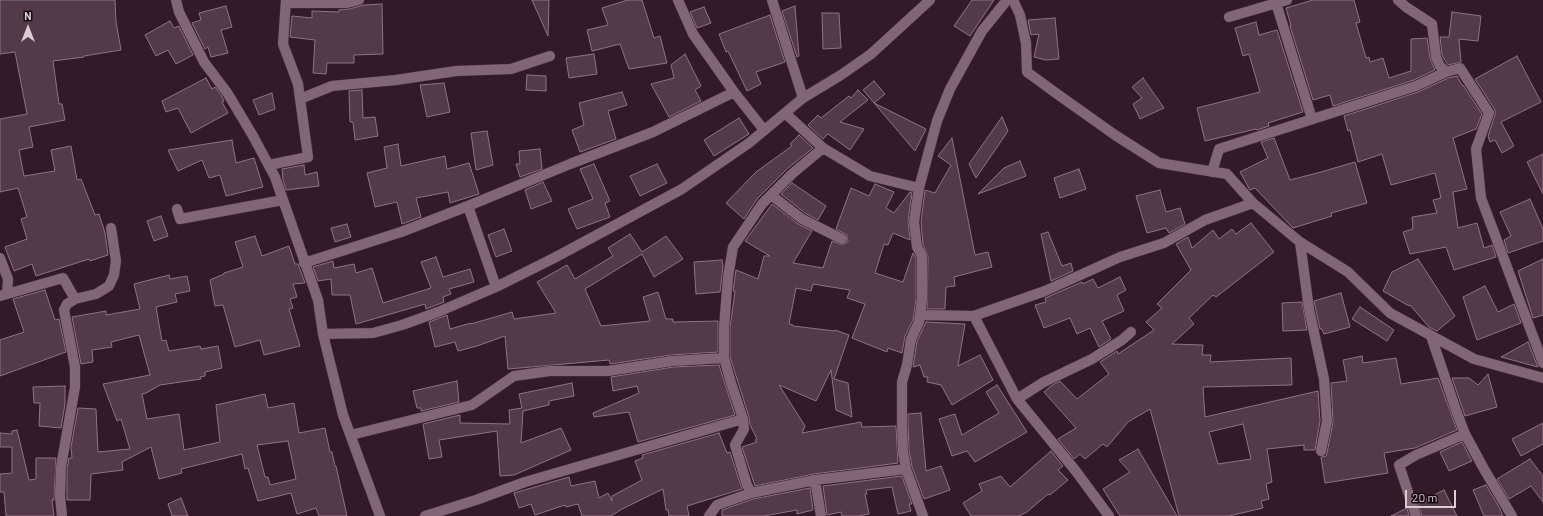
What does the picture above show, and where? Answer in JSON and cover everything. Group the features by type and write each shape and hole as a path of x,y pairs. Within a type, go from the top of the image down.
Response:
{"street":[{"path":"176,0 179,12 204,62 228,94 275,177 318,300 323,334 343,415 380,516"},
{"path":"269,165 308,157 298,84 283,44 286,1 334,1 347,3 358,0"},
{"path":"678,0 693,34 734,92 764,130"},
{"path":"772,0 803,98"},
{"path":"323,334 373,333 402,325 438,312 496,287 554,258 682,188 749,143 803,98 841,75 871,54 930,0"},
{"path":"923,516 906,469 903,451 902,423 902,382 907,366 911,339 919,322 920,315 922,256 917,247 914,222 919,188 937,121 950,89 982,31 1007,0"},
{"path":"1013,0 1020,15 1026,43 1027,72 1115,135 1159,163 1227,174 1252,203 1300,242 1348,272 1390,313 1474,359 1543,378"},
{"path":"1229,17 1287,0"},
{"path":"1398,0 1432,24 1436,57 1440,66 1446,72"},
{"path":"1276,3 1312,118"},
{"path":"300,99 332,86 396,80 456,71 511,69 550,56"},
{"path":"1212,172 1219,150 1312,118 1416,86 1446,72 1460,68 1489,113 1476,150 1481,198 1543,363"},
{"path":"304,263 401,232 468,206 653,132 734,92"},
{"path":"785,113 823,148 870,176 919,188"},
{"path":"751,493 747,485 735,445 744,429 743,420 724,358 724,328 728,277 733,247 762,204 770,195 823,148"},
{"path":"770,195 802,219 842,240"},
{"path":"177,209 180,219 283,200"},
{"path":"920,315 974,316 1045,292 1120,257 1164,243 1205,220 1252,203"},
{"path":"468,206 496,287"},
{"path":"62,516 60,497 61,467 75,386 75,367 64,310 67,304 75,299 96,294 108,286 114,275 116,261 111,228"},
{"path":"1300,242 1309,309 1324,379 1327,421 1321,451"},
{"path":"0,258 8,279 4,295"},
{"path":"4,295 63,278 75,299"},
{"path":"974,316 1017,399 1075,470 1109,516"},
{"path":"1017,399 1044,382 1092,359 1122,340 1131,332"},
{"path":"1432,336 1465,434 1512,516"},
{"path":"351,435 472,405 514,376 550,371 608,371 672,361 724,358"},
{"path":"425,516 476,500 525,482 743,420"},
{"path":"1416,516 1399,465 1465,434"},
{"path":"708,516 717,505 733,498 751,493 815,480 906,469"},
{"path":"815,480 821,516"}],"building":[{"path":"0,0 115,0 116,22 121,50 53,61 59,104 62,104 65,120 29,127 33,147 19,150 24,176 55,171 51,150 71,146 77,180 81,179 95,215 99,214 105,233 108,255 90,261 89,259 36,276 32,264 14,271 5,247 27,239 21,219 27,217 18,188 0,192 0,119 27,114 15,52 0,54"},
{"path":"532,0 549,0 548,36"},
{"path":"628,0 642,0 654,38 660,36 667,63 629,69 620,44 592,51 587,30 608,25 602,8"},
{"path":"972,0 994,0 970,36 954,26"},
{"path":"1313,0 1354,0 1360,22 1356,23 1366,58 1369,57 1370,62 1383,58 1389,78 1411,71 1411,39 1427,38 1430,58 1435,70 1414,80 1333,106 1330,95 1313,100 1290,26 1286,8"},
{"path":"382,4 383,54 354,55 354,63 327,63 326,74 313,73 315,40 290,37 292,16 312,18 312,11 339,12 339,10 364,5"},
{"path":"226,6 232,27 221,30 228,53 211,57 208,47 205,49 192,23 201,20 199,13"},
{"path":"795,6 799,56 797,57 782,11"},
{"path":"704,7 711,23 697,28 690,12"},
{"path":"1452,12 1481,16 1478,41 1459,39 1461,62 1448,65 1442,55 1440,37 1449,37"},
{"path":"822,13 839,13 841,48 823,49"},
{"path":"770,15 785,62 756,72 761,84 747,91 728,51 726,52 719,34"},
{"path":"1055,18 1059,59 1046,60 1034,57 1039,34 1031,35 1028,20"},
{"path":"170,21 174,28 179,26 193,55 176,64 168,50 156,56 145,35"},
{"path":"1256,22 1259,35 1277,30 1303,112 1268,123 1269,126 1257,130 1205,141 1197,108 1260,92 1249,54 1243,56 1235,28"},
{"path":"594,54 597,74 569,78 566,58"},
{"path":"685,54 701,86 695,90 701,101 669,117 651,84 674,78 671,65"},
{"path":"1517,56 1541,102 1501,122 1514,146 1502,153 1495,140 1490,142 1488,136 1495,115 1495,110 1475,79"},
{"path":"527,75 546,76 546,91 526,90"},
{"path":"1457,76 1482,114 1476,129 1453,138 1467,189 1453,192 1458,228 1477,223 1484,248 1492,245 1496,257 1454,270 1446,247 1410,254 1403,232 1413,229 1412,217 1437,213 1433,200 1441,198 1435,173 1391,185 1382,154 1358,162 1350,130 1348,131 1344,116 1418,92 1448,78"},
{"path":"206,78 212,89 215,87 221,95 224,101 222,102 228,113 191,133 178,108 166,112 162,101"},
{"path":"1143,78 1164,108 1140,119 1133,104 1142,98 1132,87"},
{"path":"874,81 885,94 874,103 863,90"},
{"path":"444,83 450,112 427,117 420,85"},
{"path":"362,90 363,118 375,117 378,136 355,140 353,122 350,122 349,91"},
{"path":"858,90 868,100 840,122 864,129 850,150 828,134 823,139 808,125 818,115 821,118 849,96 851,98"},
{"path":"622,92 627,105 608,111 616,139 580,152 572,130 584,125 579,103"},
{"path":"272,93 275,109 259,115 253,100"},
{"path":"874,103 926,129 915,151"},
{"path":"1002,117 1008,131 976,178 969,164"},
{"path":"739,118 749,134 714,156 704,140"},
{"path":"487,131 493,165 476,170 471,133"},
{"path":"799,135 813,148 788,168 757,199 744,219 726,203 756,172 792,146 790,144"},
{"path":"952,138 975,255 988,252 992,267 954,277 955,286 946,287 945,309 927,309 928,256 923,245 921,222 925,190 935,193 951,165 938,156"},
{"path":"1274,138 1290,180 1355,162 1367,203 1331,213 1332,216 1293,228 1255,188 1250,190 1240,172 1268,158 1261,142"},
{"path":"232,140 236,163 254,158 263,187 226,196 220,175 209,178 202,160 178,171 168,150"},
{"path":"398,144 401,166 445,156 447,169 469,163 479,194 450,203 448,192 416,198 421,217 402,224 397,202 375,207 367,173 387,168 384,147"},
{"path":"540,149 542,169 520,177 516,164 520,164 519,151"},
{"path":"1543,154 1543,194 1527,162"},
{"path":"1020,161 1026,176 978,194 1004,168"},
{"path":"594,164 610,201 605,203 610,217 577,229 568,209 593,199 580,169"},
{"path":"657,164 667,183 640,196 630,176"},
{"path":"304,165 305,175 317,172 319,186 286,190 282,169"},
{"path":"1079,169 1086,189 1060,198 1054,178"},
{"path":"543,182 552,201 531,209 525,190"},
{"path":"792,183 826,206 818,220 805,213 781,194"},
{"path":"875,184 894,192 886,208 894,213 910,192 912,193 908,221 910,240 893,233 888,245 884,244 875,273 903,282 913,253 916,258 916,299 913,320 905,336 902,353 888,348 887,352 852,338 865,304 847,298 850,290 813,284 811,291 796,288 789,324 793,326 835,330 849,335 834,379 848,383 852,417 836,410 831,370 816,401 779,385 805,426 802,433 861,422 862,427 896,426 898,463 814,474 755,486 742,447 757,442 755,440 757,439 750,425 749,417 730,357 730,328 736,270 758,279 764,256 770,256 745,241 772,204 798,224 812,231 793,263 823,268 832,241 842,245 848,242 847,235 836,229 851,188 869,196"},
{"path":"1160,190 1166,212 1180,208 1185,224 1169,233 1166,228 1147,233 1136,196"},
{"path":"1530,199 1543,229 1543,241 1508,253 1504,240 1511,236 1500,212"},
{"path":"161,216 168,236 154,241 147,221"},
{"path":"1251,223 1274,252 1216,297 1213,295 1189,318 1194,324 1172,344 1203,345 1202,355 1211,355 1210,362 1291,358 1292,385 1203,387 1205,417 1318,391 1320,421 1315,450 1304,450 1304,445 1267,449 1272,482 1266,484 1269,499 1261,501 1263,508 1229,516 1179,516 1150,409 1128,422 1107,447 1103,444 1085,459 1080,454 1074,459 1058,439 1076,428 1044,392 1060,381 1077,399 1109,374 1100,362 1117,351 1118,354 1154,330 1146,322 1162,308 1157,304 1191,270 1176,244 1188,237 1192,248 1213,230 1219,239 1232,229 1236,234","holes":["1243,424 1251,459 1218,464 1209,432"]},
{"path":"347,224 351,237 335,242 331,228"},
{"path":"504,229 512,251 496,257 488,235"},
{"path":"1048,232 1062,266 1071,263 1073,271 1051,281 1041,234"},
{"path":"630,234 642,252 666,236 683,259 654,277 642,254 585,289 601,326 650,321 643,297 658,292 666,319 673,319 673,322 718,321 718,352 671,355 610,364 609,360 508,369 505,336 458,351 455,342 435,347 429,322 447,315 450,329 512,312 514,319 556,313 537,282 567,265 575,279 613,256 608,248"},
{"path":"255,236 262,256 289,246 295,264 298,264 305,283 293,284 297,297 290,299 293,308 289,309 300,346 264,355 260,340 235,347 223,305 215,306 210,280 224,273 243,267 235,242"},
{"path":"436,257 443,277 470,269 474,282 449,289 451,294 443,297 444,302 426,309 425,304 356,324 350,295 332,295 331,279 318,281 313,267 333,261 334,268 354,264 356,273 372,268 383,303 431,288 421,262"},
{"path":"1418,259 1455,316 1437,331 1429,327 1410,305 1409,306 1383,291 1392,272"},
{"path":"1543,259 1543,315 1533,318 1518,271"},
{"path":"722,260 723,266 720,292 696,294 694,262"},
{"path":"169,275 170,279 187,276 190,291 175,294 177,302 156,307 162,341 166,340 169,351 200,346 201,349 218,346 222,368 205,372 205,376 200,377 201,379 160,385 142,394 147,419 179,414 184,450 220,442 216,405 265,394 268,408 294,403 299,433 325,428 330,452 332,452 336,466 347,516 319,516 316,508 297,514 291,493 258,501 248,468 245,469 242,454 181,469 182,473 159,479 151,447 122,462 123,470 91,474 90,500 67,500 67,468 69,458 72,458 71,447 78,408 96,409 98,452 130,449 121,419 117,421 103,384 150,375 139,335 111,342 112,347 92,350 93,362 81,364 72,317 106,311 106,315 140,309 134,284","holes":["288,441 296,479 270,485 268,477 265,477 257,445"]},
{"path":"1120,277 1126,290 1117,295 1124,311 1102,321 1111,339 1099,347 1090,328 1077,334 1070,318 1044,328 1035,305 1046,302 1045,298 1082,282 1083,284 1093,279 1098,288"},
{"path":"1485,286 1498,312 1514,304 1521,323 1477,340 1463,297"},
{"path":"45,290 55,320 59,319 66,352 0,376 0,340 24,332 13,299"},
{"path":"1341,293 1350,327 1324,334 1322,329 1320,329 1314,301"},
{"path":"1302,302 1307,330 1283,331 1282,303"},
{"path":"1360,307 1394,330 1387,341 1352,319"},
{"path":"926,322 965,324 958,366 980,355 993,380 952,405 941,385 927,382 928,377 924,377 920,365 913,367 917,341"},
{"path":"1528,342 1538,367 1501,357"},
{"path":"1362,356 1363,363 1396,358 1401,384 1438,378 1457,430 1415,448 1384,453 1388,473 1325,483 1321,457 1326,456 1333,422 1331,383 1347,381 1343,360"},
{"path":"719,365 735,415 638,442 629,412 594,417 593,413 639,393 637,386 613,391 611,377 673,367"},
{"path":"1488,374 1497,407 1465,416 1452,378 1469,378 1478,385"},
{"path":"457,381 459,402 421,411 421,408 417,408 413,391"},
{"path":"572,383 574,396 549,401 549,405 523,411 521,443 561,428 571,450 514,475 500,476 497,431 439,440 442,457 429,459 423,424 460,415 460,423 510,424 509,410 522,408 519,394"},
{"path":"997,385 1027,432 975,462 967,451 952,456 939,419 955,414 962,435 999,413 986,392"},
{"path":"65,386 65,404 61,428 39,426 40,403 34,403 33,387"},
{"path":"921,413 926,471 941,466 950,490 924,499 912,467 909,450 908,423 908,414"},
{"path":"1543,423 1543,444 1521,456 1512,439"},
{"path":"17,430 29,480 36,479 36,458 56,458 54,500 52,500 54,516 6,516 4,492 0,492 0,474 12,473 12,447 0,447 0,433 12,434 12,431"},
{"path":"719,433 727,453 730,452 742,489 687,506 689,516 669,516 668,510 666,510 663,489 611,516 582,516 578,504 566,507 565,505 535,515 531,504 519,508 514,493 569,477 571,486 595,481 599,498 608,493 612,501 612,496 642,480 635,461 643,458 642,455"},
{"path":"1462,442 1472,461 1449,471 1440,452"},
{"path":"1138,449 1177,516 1120,516 1103,489 1130,472 1119,460"},
{"path":"1051,451 1063,466 1058,470 1068,480 1050,495 1048,494 1027,512 1019,516 971,516 963,503 982,491 979,484 1001,476 1010,487"},
{"path":"1530,459 1543,476 1543,502 1531,486 1509,499 1497,479"},
{"path":"902,476 912,504 909,504 911,511 898,514 892,487 866,490 867,494 865,494 869,514 842,516 841,512 827,515 823,486"},
{"path":"1486,485 1503,516 1484,516 1473,490"},
{"path":"810,488 813,510 797,514 797,510 764,516 722,516 722,510 753,499"},
{"path":"1444,490 1457,516 1422,516 1418,503"},
{"path":"181,498 188,516 172,516 168,504"},
{"path":"1407,508 1409,516 1391,516"}]}
